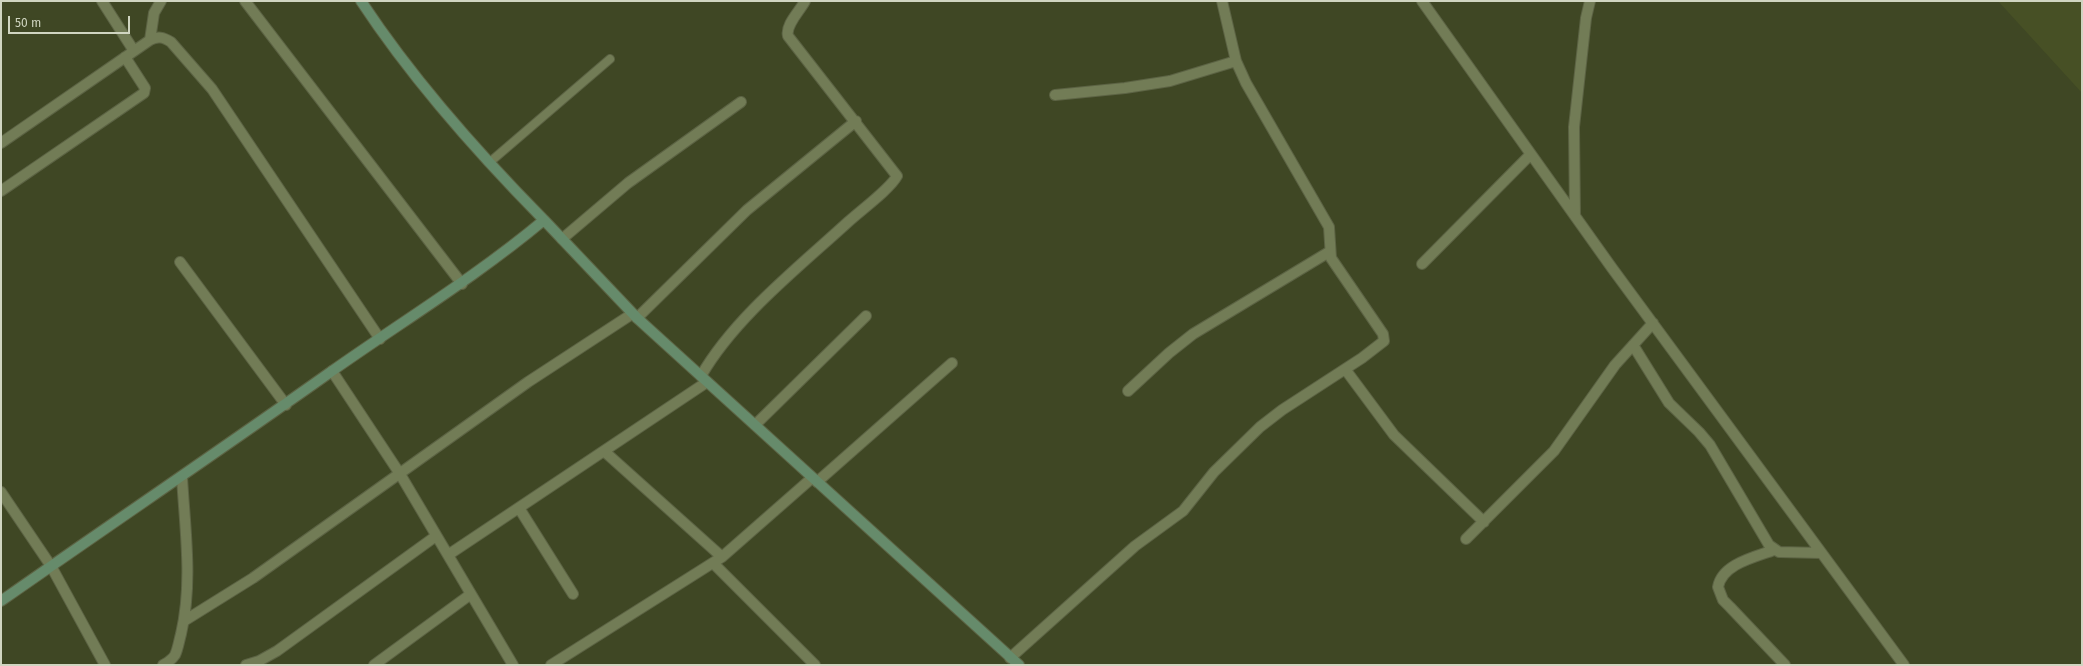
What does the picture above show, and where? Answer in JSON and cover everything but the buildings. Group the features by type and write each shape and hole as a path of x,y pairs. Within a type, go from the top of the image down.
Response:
{"street":[{"path":"102,1 134,51"},
{"path":"150,40 154,13 161,1"},
{"path":"245,1 462,284"},
{"path":"361,1 416,76 490,162 634,316 1019,665"},
{"path":"1010,658 1135,546 1183,511 1214,472 1260,427 1282,410 1378,346 1384,338 1332,260 1329,252 1331,236 1329,227 1246,83 1236,61 1222,1"},
{"path":"1422,1 1575,216 1904,665"},
{"path":"1575,216 1574,127 1586,18 1590,1"},
{"path":"448,555 605,452 704,379 712,356 726,338 782,282 897,177 895,172 856,121 788,36 787,33 790,25 801,3"},
{"path":"1,143 150,40 160,37 170,42 212,89 380,339"},
{"path":"1,191 144,93 145,88 125,58"},
{"path":"1055,94 1124,88 1170,81 1236,61"},
{"path":"562,239 628,183 741,102"},
{"path":"184,621 253,578 528,382 634,316 747,210 856,121"},
{"path":"1422,264 1531,154"},
{"path":"1,601 182,478 332,371 462,284 504,254 544,220"},
{"path":"1128,391 1169,353 1193,334 1329,252"},
{"path":"180,262 286,405"},
{"path":"755,426 866,316"},
{"path":"1466,539 1554,451 1615,365 1653,323"},
{"path":"1633,345 1666,399 1710,445 1764,538 1774,550"},
{"path":"551,665 722,557 952,363"},
{"path":"1345,369 1394,435 1484,522"},
{"path":"332,371 400,474 513,665"},
{"path":"605,452 722,557"},
{"path":"167,664 176,653 184,621 188,570 182,478"},
{"path":"1,492 51,566 105,665"},
{"path":"519,508 573,594"},
{"path":"246,665 260,663 436,536"},
{"path":"1785,665 1723,600 1718,587 1721,576 1732,567 1774,550 1787,553 1821,553"},
{"path":"713,563 815,665"},
{"path":"374,665 471,594"}],"lane":[{"path":"490,162 610,59"}],"shaded area":[{"path":"1998,1 2082,1 2082,93"}]}
